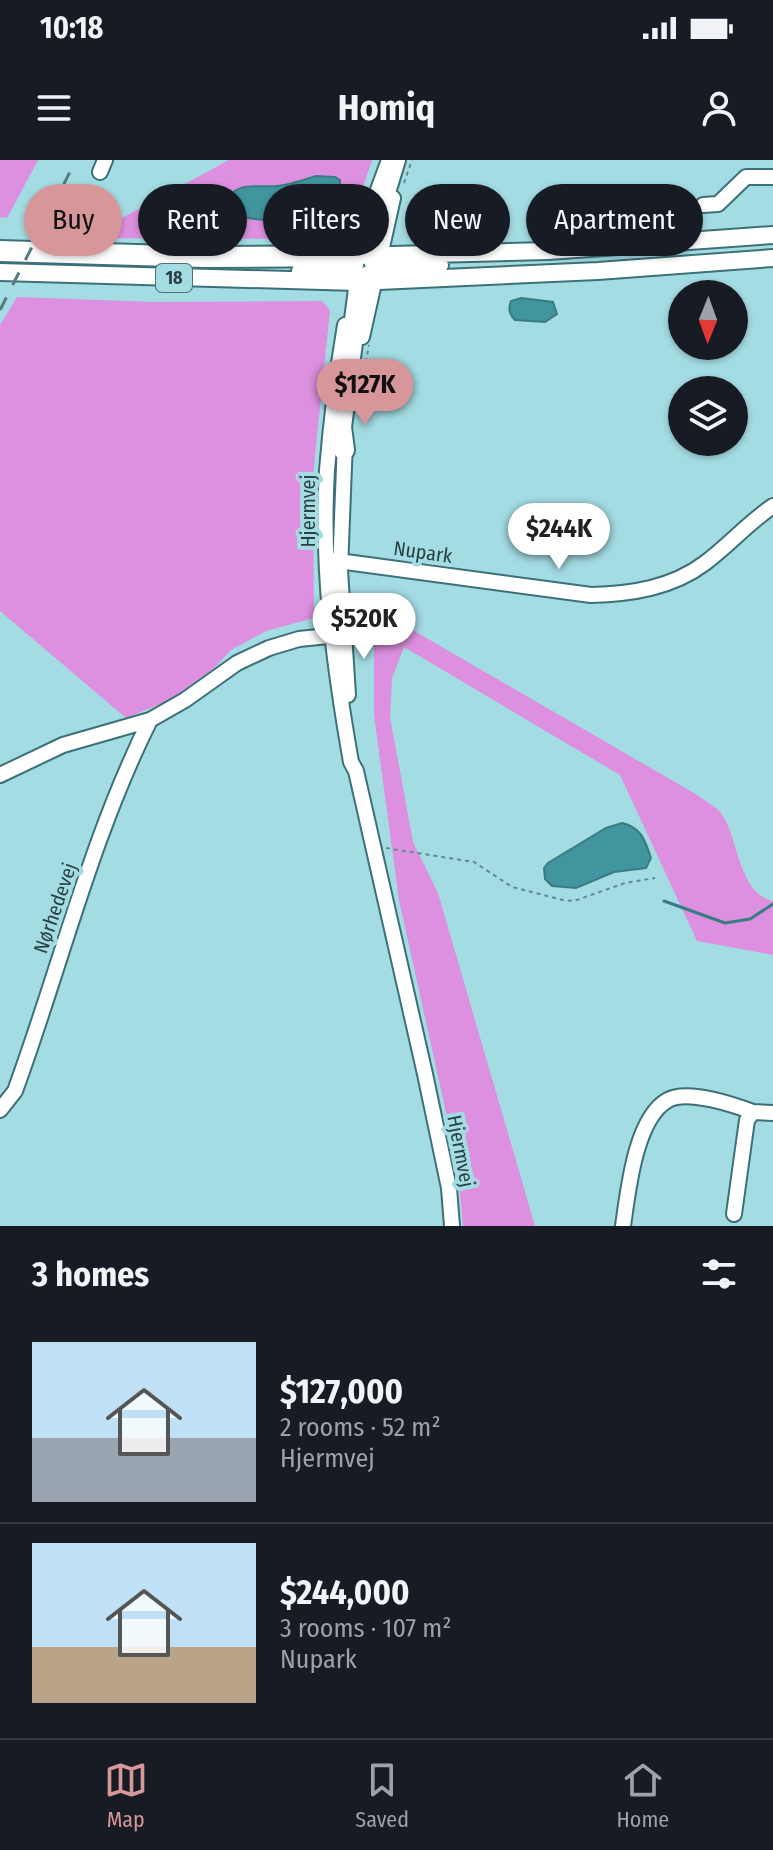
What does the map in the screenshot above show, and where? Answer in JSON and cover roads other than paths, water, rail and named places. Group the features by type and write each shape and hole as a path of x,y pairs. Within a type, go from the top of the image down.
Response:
{"highway":[{"name":"18","path":"0,251 206,257 329,256 362,268"},
{"path":"344,450 341,427 362,268"}],"main road":[{"path":"362,268 397,160"},
{"name":"18","path":"0,272 168,278 208,272 362,268 773,235"},
{"name":"18","path":"362,268 401,280 598,271 773,258"}],"street":[{"name":"Hjermvej","path":"362,268 364,228 389,160"},
{"name":"Hjermvej","path":"405,160 362,268 335,389 327,473 337,635 349,749 425,1074 449,1188 452,1226"},
{"path":"703,205 718,204 746,177 773,177"},
{"name":"Hjermvej","path":"334,560 344,450"},
{"name":"Nupark","path":"334,560 591,595 619,594 670,582 691,572 773,506"},
{"path":"0,775 63,745 150,720 248,658 299,639 337,635"},
{"name":"Nørhedevej","path":"0,1110 15,1091 77,903 135,750 150,720"},
{"path":"623,1226 632,1169 643,1131 659,1107 669,1099 684,1096 728,1103 753,1112 773,1113"},
{"path":"734,1214 747,1120 753,1112"}],"water":[{"path":"316,176 335,177 340,184 287,184"},
{"path":"248,186 263,186 263,219 247,217"},
{"path":"521,298 553,302 557,314 545,322 515,320 511,316 510,304"},
{"path":"622,823 638,831 644,840 651,858 646,868 614,872 576,888 552,886 545,879 544,868 548,863 606,828"}],"waterway":[{"path":"664,901 725,923 750,919 773,904"}],"railway":[{"path":"0,310 76,160"}]}
